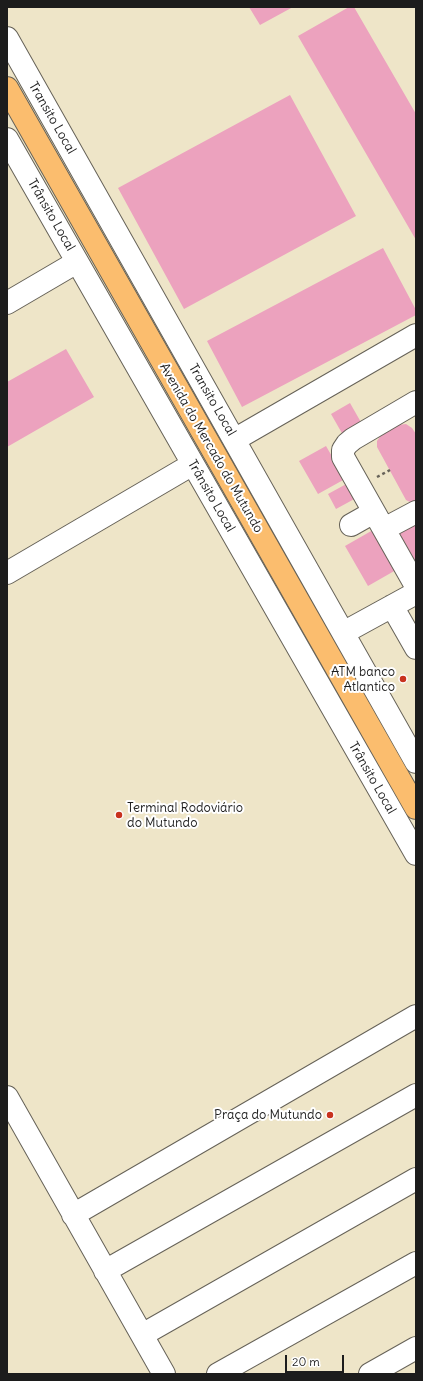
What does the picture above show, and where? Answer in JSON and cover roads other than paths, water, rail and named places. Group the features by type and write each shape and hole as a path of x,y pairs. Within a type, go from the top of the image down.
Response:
{"main road":[{"name":"Avenida do Mercado do Mutundo","path":"7,88 416,808"}],"street":[{"name":"Transito Local","path":"7,38 416,762"},
{"name":"Trânsito Local","path":"7,139 416,854"},
{"path":"7,303 77,262"},
{"path":"234,440 416,335"},
{"path":"414,408 353,439 343,450 343,457 416,586"},
{"path":"7,572 193,464"},
{"path":"350,525 379,521 416,512"},
{"path":"343,633 416,593"},
{"path":"392,606 416,648"},
{"path":"73,1215 416,1016"},
{"path":"105,1271 416,1095"},
{"path":"7,1097 164,1374"},
{"path":"142,1335 416,1179"},
{"path":"218,1374 416,1263"},
{"path":"370,1374 416,1348"}],"place":[{"name":"ATM banco Atlantico","path":"403,679"},
{"name":"Terminal Rodoviário do Mutundo","path":"119,815"},
{"name":"Praça do Mutundo","path":"330,1115"}]}
